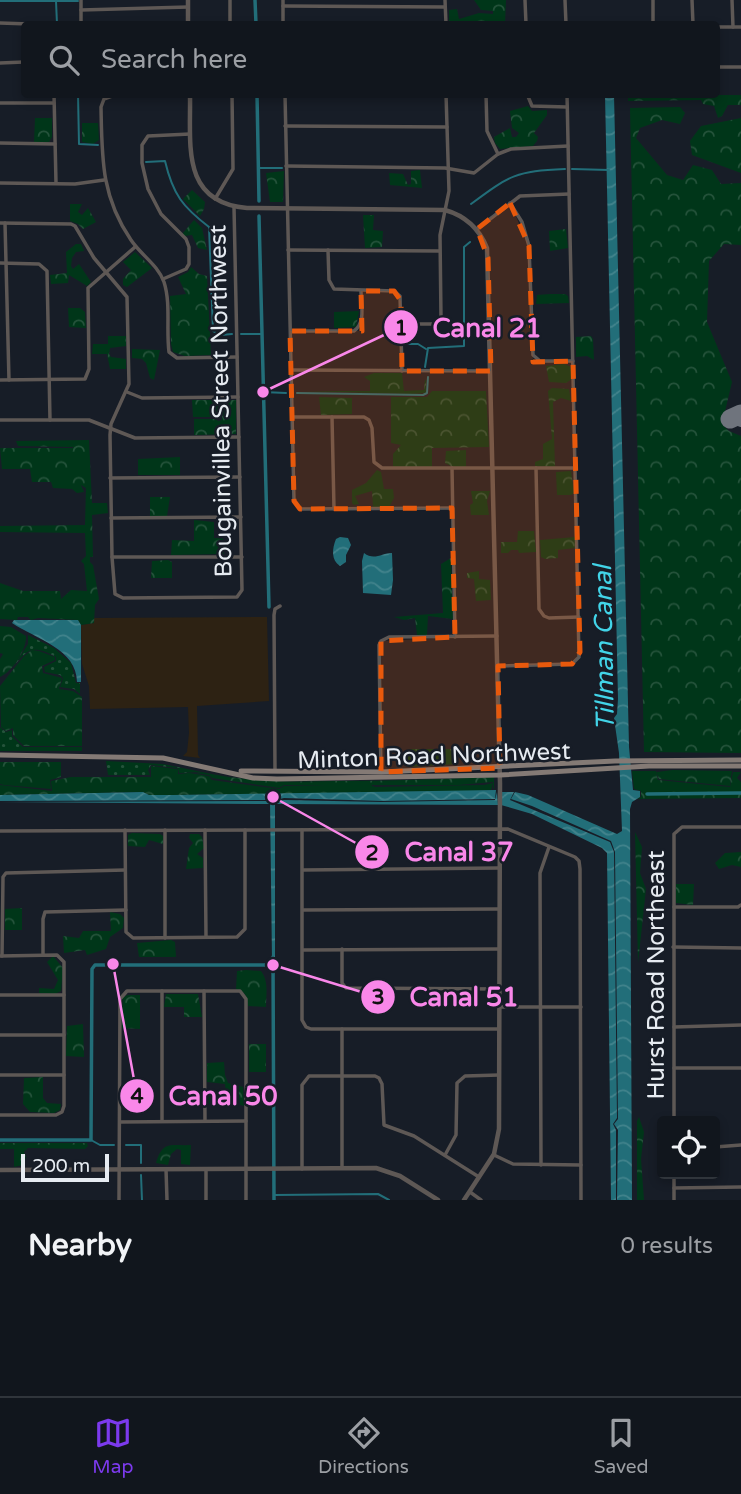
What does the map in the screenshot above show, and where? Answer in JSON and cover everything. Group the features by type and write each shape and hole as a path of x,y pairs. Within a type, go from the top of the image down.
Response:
{"main road":[{"name":"Minton Road Northwest","path":"0,755 163,758 253,778 500,771 741,760"},
{"name":"Minton Road Northwest","path":"637,763 741,766"},
{"name":"Minton Road Northwest","path":"213,768 382,775"}],"street":[{"path":"81,0 81,21"},
{"path":"188,0 188,21"},
{"path":"230,0 230,21"},
{"path":"283,0 283,21"},
{"path":"445,0 446,21"},
{"path":"525,0 526,21"},
{"path":"565,0 566,21"},
{"path":"653,0 653,21"},
{"path":"692,0 693,21"},
{"path":"732,0 733,27"},
{"path":"283,6 445,7"},
{"path":"81,10 188,7"},
{"path":"0,23 21,24"},
{"path":"720,27 741,27"},
{"path":"0,63 21,62"},
{"path":"720,67 741,67"},
{"path":"54,98 55,184"},
{"path":"107,98 101,107 104,180 114,213 135,247 154,265 163,279 167,294 168,345 172,356 237,357"},
{"path":"190,98 194,172 203,189 215,200 234,207 445,210 463,217 477,229 487,248 500,771 499,1130 494,1154 464,1200"},
{"path":"215,200 233,169 232,98"},
{"path":"285,98 293,501 296,507 334,509 452,508"},
{"path":"402,324 435,324 440,318 440,235 449,191 446,98"},
{"path":"486,98 487,131 498,154"},
{"path":"528,98 531,106 567,107"},
{"path":"498,666 572,664 577,662 580,652 567,98"},
{"path":"0,103 54,103"},
{"path":"285,127 447,127"},
{"path":"163,279 186,269 189,264 188,247 186,239 161,215 148,189 142,163 142,145 145,138 153,135 190,134"},
{"path":"0,143 55,144"},
{"path":"286,166 448,168 474,173 498,154 525,148 568,146"},
{"path":"0,183 75,184 104,180"},
{"path":"477,229 520,196 569,194"},
{"path":"510,204 522,222 529,246 533,355 540,361 573,361"},
{"name":"Bougainvillea Street Northwest","path":"112,557 115,594 123,597 237,597 241,594 234,207"},
{"path":"9,380 3,223 71,224 78,229 93,257 127,297 129,384 110,428 112,557 242,557"},
{"path":"0,380 80,380 88,375 87,294 92,284 135,247"},
{"path":"288,250 439,251"},
{"path":"328,250 330,286 338,291 394,292 400,296 402,371"},
{"path":"0,263 43,265 47,271 50,420"},
{"path":"290,331 354,331 361,321 361,291"},
{"path":"291,370 491,371"},
{"path":"127,393 142,398 238,397"},
{"path":"292,417 364,417 369,420 372,428 374,462 382,468 575,468"},
{"path":"332,417 334,509"},
{"path":"0,420 89,420 135,438 239,437"},
{"path":"452,468 455,637"},
{"path":"536,468 538,609 549,618 579,617"},
{"path":"110,478 240,477"},
{"path":"111,518 241,517"},
{"path":"275,772 274,615 279,606"},
{"path":"382,775 381,641 389,637 497,636"},
{"name":"Hurst Road Northeast","path":"674,1116 673,838 677,829 741,827"},
{"path":"0,831 498,829 513,830 579,861 580,1200"},
{"path":"125,830 128,935 133,938 165,938 237,937 243,934 245,830"},
{"path":"165,830 165,938"},
{"path":"205,830 206,937"},
{"path":"302,830 302,1020 306,1027 499,1029"},
{"path":"541,1165 540,873 550,846"},
{"path":"303,870 498,869"},
{"path":"0,1115 56,1115 62,1112 64,1107 64,962 57,956 1,956 3,877 6,873 125,870"},
{"path":"674,907 741,905"},
{"path":"303,910 498,909"},
{"path":"43,955 43,919 46,912 126,910"},
{"path":"673,947 741,948"},
{"path":"342,949 342,983 346,988 498,989"},
{"path":"303,950 499,949"},
{"path":"120,1200 122,995 127,991 240,990 245,995 246,1200"},
{"path":"162,991 162,1121"},
{"path":"204,991 205,1121"},
{"path":"0,995 64,995"},
{"path":"498,1007 581,1007"},
{"path":"674,1027 741,1025"},
{"path":"342,1029 342,1168"},
{"path":"0,1035 64,1035"},
{"path":"674,1068 741,1068"},
{"path":"0,1075 64,1075"},
{"path":"445,1155 456,1135 457,1083 465,1076 499,1075"},
{"path":"302,1169 302,1085 309,1076 342,1076 379,1078 382,1084 384,1125 414,1136 480,1177"},
{"path":"120,1122 246,1121"},
{"path":"720,1147 741,1145"},
{"path":"494,1154 513,1164 581,1165"},
{"path":"0,1170 376,1168 392,1172 438,1200"},
{"path":"166,1169 166,1200"},
{"path":"206,1169 206,1200"},
{"path":"674,1179 674,1200"},
{"path":"674,1188 741,1187"},
{"path":"470,1192 481,1200"}],"highlighted area":[{"path":"510,203 529,246 533,362 573,361 580,652 572,664 498,666 500,768 381,772 381,641 455,637 452,508 300,509 294,501 290,331 362,331 361,291 394,291 401,301 402,371 491,371 488,258 477,229"}],"shaded area":[{"path":"267,617 269,701 197,706 200,758 183,756 187,752 189,733 188,707 90,709 89,686 82,664 81,625 94,623 94,618"}],"green space":[{"path":"474,0 506,0 505,21 449,21 449,10 457,9 459,19 479,13 493,14 493,11 481,10"},
{"path":"720,95 741,95 741,105 728,105 718,118 714,106 703,104 701,100 628,101 628,98 720,98"},
{"path":"528,106 532,111 547,110 547,115 534,133 538,137 537,141 533,146 500,149 494,137 510,128 512,137 519,133 512,128 510,111"},
{"path":"680,107 685,113 680,124 662,120 640,128 636,138 667,175 683,180 693,165 712,170 721,184 741,183 741,245 724,244 709,261 707,322 732,382 722,424 729,431 741,436 741,753 644,752 630,108"},
{"path":"35,118 52,118 52,137 49,142 34,142"},
{"path":"741,118 741,173 692,155 690,141 701,126"},
{"path":"82,123 98,123 99,140 93,144 82,142"},
{"path":"420,170 422,188 390,185 389,173 403,174 408,185 411,184 411,171"},
{"path":"284,171 283,202 270,202 266,173"},
{"path":"192,190 205,202 200,216 183,199"},
{"path":"70,204 82,204 78,212 82,215 88,208 96,222 83,229 70,221"},
{"path":"363,215 374,215 373,230 383,231 382,247 365,248"},
{"path":"194,220 202,228 207,250 198,248 192,235 184,236 183,233"},
{"path":"566,229 568,248 550,251 549,231"},
{"path":"76,244 81,244 84,251 76,252 71,266 73,269 79,264 91,282 87,286 69,275 68,283 51,284 50,275 67,273 66,252"},
{"path":"135,252 152,268 127,287 123,285 123,279 131,270 123,262"},
{"path":"191,267 199,274 207,276 211,355 185,356 173,352 171,344 170,296 186,294 178,277 188,272"},
{"path":"565,294 569,303 536,304 537,295"},
{"path":"68,308 80,308 85,312 86,328 69,327"},
{"path":"359,311 356,327 334,328 334,312"},
{"path":"108,336 126,336 126,346 110,348 109,354 111,357 126,359 126,369 110,369 107,354 92,354 93,344 108,344"},
{"path":"591,336 594,360 587,356 576,357 576,337"},
{"path":"132,349 160,350 154,380 150,378 146,363 142,359 132,358"},
{"path":"564,364 571,367 572,379 566,383 549,382 546,366"},
{"path":"374,373 402,373 404,391 424,390 426,380 426,393 303,391 370,391 370,381 364,377"},
{"path":"552,388 569,389 571,401 561,398 553,402 555,467 535,466 535,462 543,459 543,444 552,439 548,391"},
{"path":"432,391 486,391 489,447 432,448 432,467 393,467 393,454 401,445 391,443 391,397 427,397"},
{"path":"319,397 352,398 352,414 321,415"},
{"path":"192,400 236,400 236,434 194,435 194,419 218,421 222,420 222,417 193,417"},
{"path":"89,440 92,503 107,503 108,513 92,515 93,557 90,557 90,562 93,565 99,599 95,605 94,623 81,625 78,620 31,620 28,617 18,617 17,620 0,619 0,583 23,591 60,591 61,599 71,590 87,591 84,564 81,561 86,556 85,533 0,532 0,526 85,525 86,488 81,485 84,492 77,493 72,489 53,488 51,482 32,482 30,469 2,469 0,448 73,448 18,446 16,441"},
{"path":"466,450 466,467 453,467 445,463 446,451"},
{"path":"180,457 180,475 138,475 138,459"},
{"path":"377,470 381,472 384,489 393,489 394,498 389,507 373,507 372,491 355,496 359,504 354,505 352,490 366,483"},
{"path":"571,471 574,493 557,495 556,472"},
{"path":"471,491 490,491 487,501 489,515 471,515"},
{"path":"150,497 170,497 167,516 150,516"},
{"path":"194,520 214,522 214,538 223,538 224,554 171,555 172,540 194,541"},
{"path":"518,531 534,531 536,552 519,553 518,550 511,550 501,553 501,542 517,542"},
{"path":"575,537 575,548 558,550 558,558 541,557 540,540"},
{"path":"451,558 453,619 428,616 427,635 417,635 415,618 404,620 394,617 443,613 441,564"},
{"path":"152,561 172,562 172,578 151,578"},
{"path":"479,571 479,579 490,580 491,600 476,601 474,579 467,578 467,573"},
{"path":"0,626 11,627 26,636 26,641 18,660 0,677 0,659 3,654 0,653"},
{"path":"28,635 54,648 71,663 76,683 80,683 80,694 74,689 60,687 63,678 60,675 45,672 44,667 56,661 56,657 48,653 35,650 26,653 12,669 28,644"},
{"path":"32,650 55,657 55,660 42,666 43,673 62,678 59,689 73,691 82,697 82,746 24,746 13,735 13,728 6,731 1,727 0,686"},
{"path":"0,727 6,732 12,730 12,736 23,747 82,747 82,751 0,751"},
{"path":"410,749 457,749 458,764 408,767 405,765"},
{"path":"106,761 163,764 202,772 179,773 178,768 151,765 148,770 150,775 108,775"},
{"path":"0,762 61,762 61,777 50,780 51,789 4,785 0,784"},
{"path":"151,766 178,769 178,774 189,773 209,776 212,780 279,789 284,786 371,784 376,787 493,783 491,790 477,791 0,795 0,785 52,791 51,781 71,777 151,777"},
{"path":"632,771 656,771 658,780 730,787 733,772 741,772 737,778 741,782 741,798 637,799 641,797 641,791 634,789"},
{"path":"732,771 730,786 659,779 656,772"},
{"path":"195,773 252,780 286,781 494,777 494,788 493,782 458,785 284,785 279,788"},
{"path":"635,832 642,847 640,873 646,889 638,963"},
{"path":"160,834 163,836 163,844 149,840 145,847 128,846 128,835"},
{"path":"190,834 199,834 202,837 204,848 197,854 203,858 203,868 186,869 189,848 193,843 189,838"},
{"path":"741,852 741,867 732,865 719,869 715,863 725,853"},
{"path":"676,884 694,884 693,905 676,903"},
{"path":"22,908 22,930 5,930 5,909"},
{"path":"110,912 120,914 124,918 123,928 110,937 106,949 87,955 85,950 64,953 63,936 79,938 83,931 111,931"},
{"path":"171,940 175,942 176,957 139,957 137,943"},
{"path":"53,956 63,968 61,991 55,994 39,993 39,988 54,989 58,980 47,962"},
{"path":"237,971 261,971 264,975 266,1007 248,1006 245,995 236,989"},
{"path":"166,994 198,994 202,1017 184,1017 184,1007 164,1007"},
{"path":"140,995 140,1029 121,1028 123,997"},
{"path":"83,1024 84,1057 66,1056 67,1026"},
{"path":"249,1044 266,1044 266,1072 249,1072"},
{"path":"224,1062 228,1083 243,1087 244,1106 240,1105 239,1096 232,1093 227,1095 226,1099 238,1100 235,1104 208,1102 208,1095 226,1094 225,1084 207,1082 207,1063"},
{"path":"43,1077 43,1098 47,1103 61,1104 60,1110 54,1113 30,1112 23,1104 24,1078"},
{"path":"639,1117 644,1132 641,1159 644,1200 637,1200"},
{"path":"0,1143 87,1143 88,1146 85,1149 28,1148 24,1152 26,1157 23,1165 14,1167 14,1149 0,1149"},
{"path":"191,1145 190,1165 181,1164 181,1150 177,1149 171,1154 168,1165 156,1163 165,1147"}],"water":[{"path":"605,98 614,98 629,747 633,790 640,791 640,797 632,802 630,809 632,1200 617,1200 618,1130 614,1124 618,1119 615,852 611,841 511,799 515,792 528,795 617,834 622,831 619,753 614,718 617,714"},
{"path":"348,538 351,545 346,562 340,566 333,554 336,539"},
{"path":"364,553 375,557 392,553 391,595 363,593"},
{"path":"14,620 78,620 81,625 81,682 77,682 75,671 63,653 12,623"},
{"path":"496,790 495,799 275,800 275,962 272,961 270,800 0,801 0,795"},
{"path":"497,792 498,805 276,804 276,801 284,800 495,800"},
{"path":"502,792 514,792 510,800 610,842 614,852 617,1118 613,1124 616,1130 616,1200 611,1200 607,853 602,848 532,814 501,805"},
{"path":"270,801 270,804 0,802"}],"waterway":[{"path":"255,0 256,21"},
{"path":"0,1 78,1"},
{"path":"56,1 57,21"},
{"path":"78,98 79,144 98,145"},
{"path":"257,98 259,201"},
{"path":"146,162 165,161 180,199 209,227 213,331 221,335 232,334"},
{"path":"258,168 282,168"},
{"path":"471,204 514,176 565,169"},
{"path":"572,169 609,170"},
{"path":"259,216 269,607"},
{"path":"425,367 428,348 464,346 464,247 470,242"},
{"path":"241,334 262,334"},
{"path":"405,344 418,344 426,349"},
{"path":"297,393 423,395 427,393 428,377"},
{"path":"263,392 286,393"},
{"path":"647,794 741,793"},
{"path":"273,957 274,1200"},
{"path":"0,1140 91,1140 92,969 95,965 273,965"},
{"path":"91,1140 100,1145 114,1145"},
{"path":"126,1145 141,1145 141,1163"},
{"path":"141,1175 142,1200"},
{"path":"274,1195 378,1194 389,1200"}],"taxiway":[{"path":"730,419 741,423"}],"runway":[{"path":"730,419 741,414"}],"place":[{"name":"Canal 21","path":"263,392"},
{"name":"Canal 37","path":"273,797"},
{"name":"Canal 50","path":"113,964"},
{"name":"Canal 51","path":"273,965"}],"water label":[{"name":"Tillman Canal","path":"604,648"}]}
